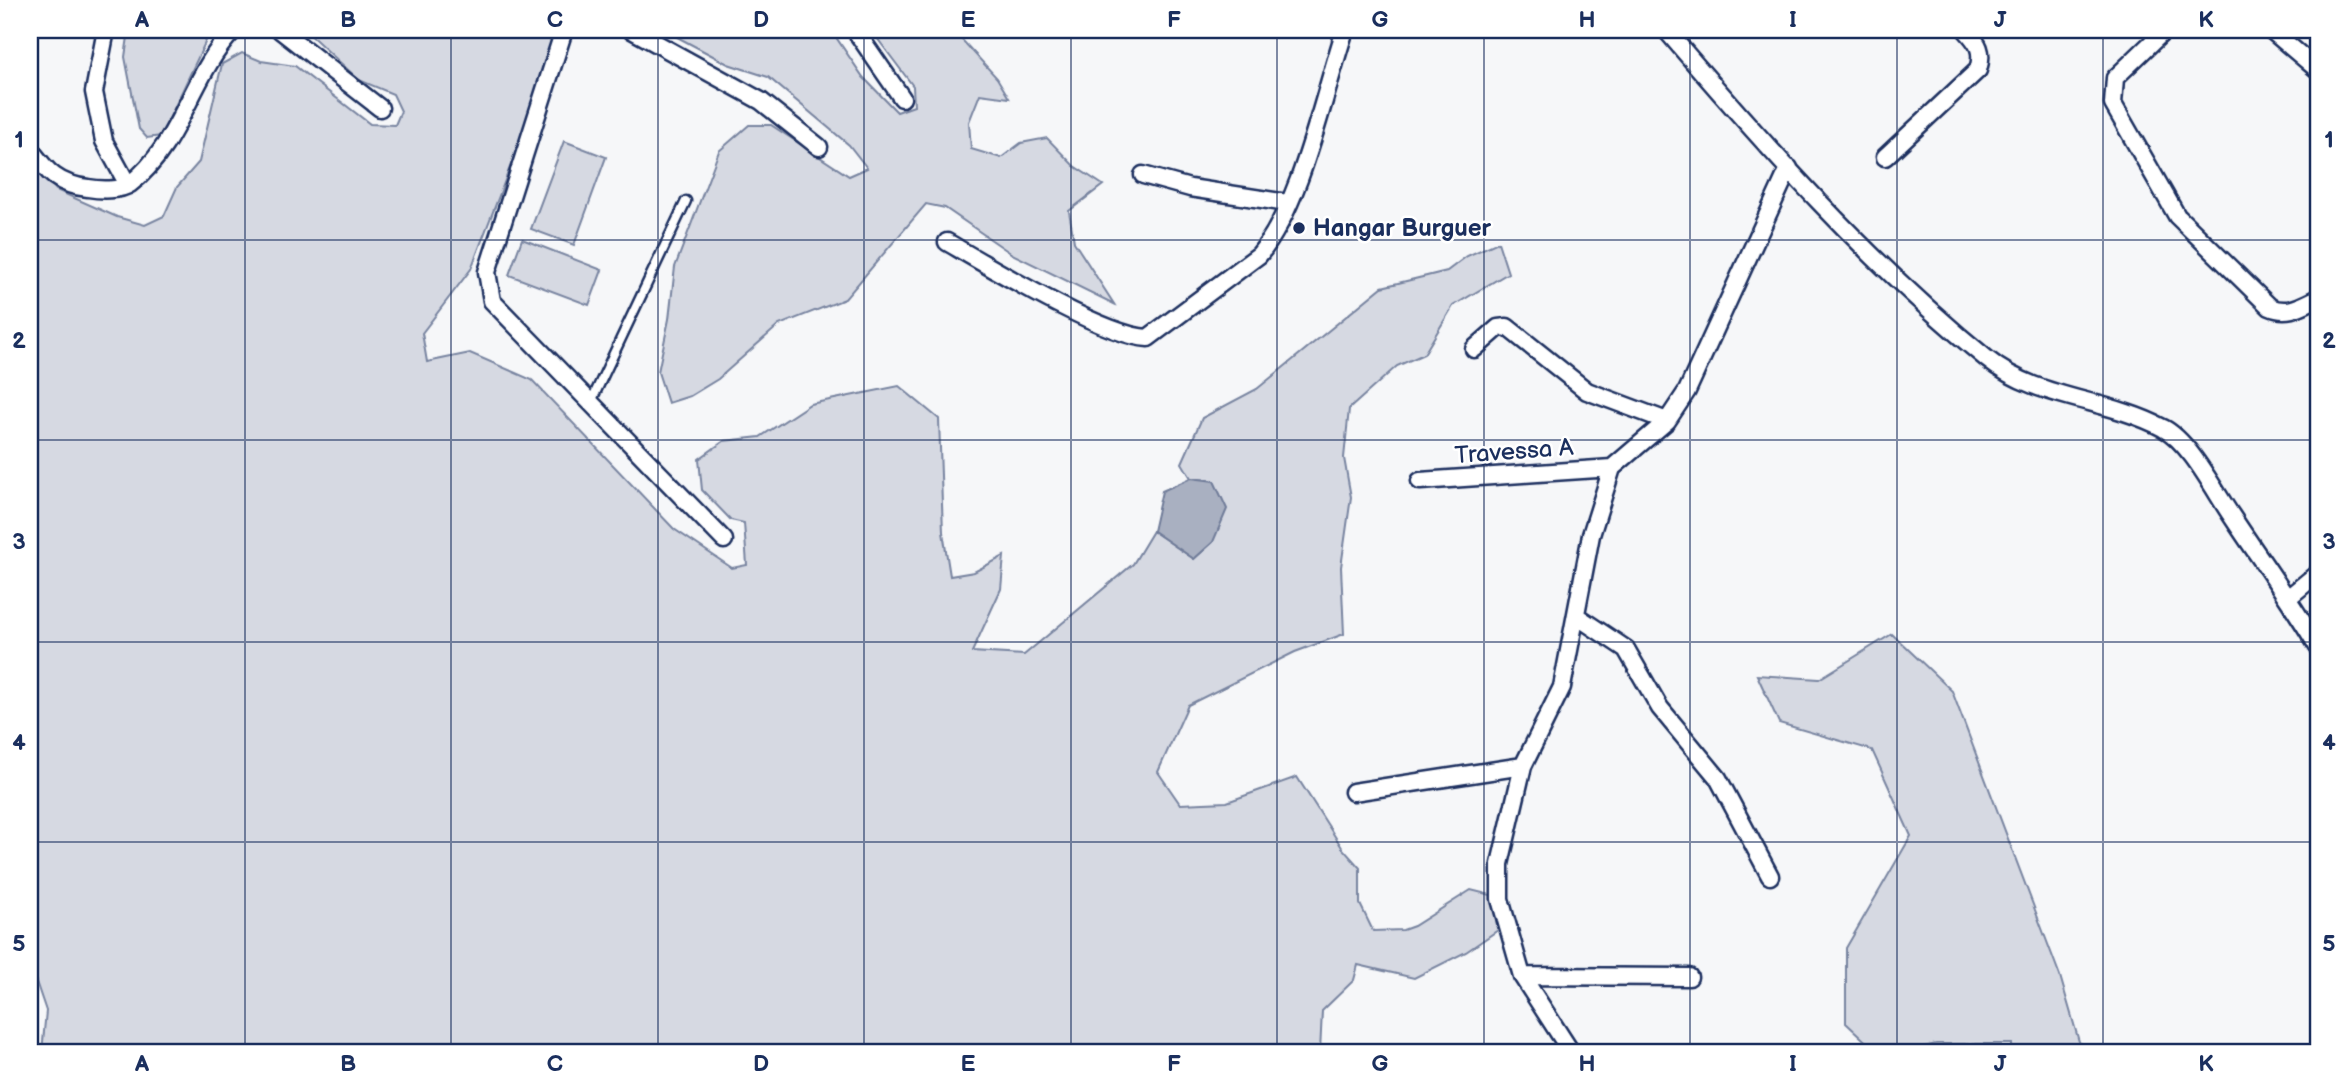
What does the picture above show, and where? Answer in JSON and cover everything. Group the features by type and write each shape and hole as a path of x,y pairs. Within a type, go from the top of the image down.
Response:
{"street":[{"path":"106,30 94,92 104,141 128,185"},
{"path":"30,149 49,176 69,186 102,190 128,185 167,142 216,48 234,30"},
{"path":"280,30 380,108"},
{"path":"564,30 488,272 492,301 724,540"},
{"path":"632,30 761,101 820,146"},
{"path":"855,30 902,98"},
{"path":"947,242 1073,310 1135,337 1148,338 1259,255 1272,240 1302,168 1345,30"},
{"path":"1666,30 1789,168 1904,286 1989,361 2023,384 2135,415 2166,429 2191,456 2289,597 2318,647"},
{"path":"1885,158 1978,70 1981,59 1979,45 1966,30"},
{"path":"2165,30 2115,78 2113,104 2119,115 2177,216 2270,307 2280,312 2292,311 2318,298"},
{"path":"2271,30 2318,70"},
{"path":"1571,1052 1522,976 1500,899 1500,864 1523,766 1562,687 1578,617 1591,535 1612,468 1667,421 1687,391 1789,168"},
{"path":"1143,176 1190,188 1287,203"},
{"path":"1474,349 1499,328 1507,327 1587,391 1667,421"},
{"name":"Travessa A","path":"1420,481 1612,468"},
{"path":"2289,597 2318,573"},
{"path":"1578,617 1626,649 1661,708 1718,778 1770,876"},
{"path":"1353,792 1523,766"},
{"path":"1522,976 1689,977"}],"lane":[{"path":"590,404 686,201"}],"shaded area":[{"path":"129,30 211,30 161,136 147,138 139,129 125,57"},
{"path":"305,30 557,30 558,42 471,269 422,333 427,362 470,353 532,380 674,529 732,568 747,565 744,523 731,520 702,490 699,459 724,441 760,437 810,404 899,386 939,419 943,532 950,576 974,572 1004,556 1001,589 972,652 1024,655 1133,564 1153,531 1194,559 1213,542 1214,481 1191,478 1182,463 1202,418 1257,389 1382,287 1447,271 1467,256 1498,242 1508,273 1453,306 1424,354 1397,366 1349,409 1344,458 1351,497 1341,567 1344,634 1295,652 1188,705 1158,772 1180,804 1227,802 1297,777 1343,849 1360,868 1360,904 1373,931 1403,930 1414,926 1471,890 1491,895 1498,930 1466,952 1414,978 1358,965 1354,980 1322,1011 1320,1052 42,1052 46,1011 30,964 30,158 56,190 117,217 145,225 164,216 177,187 199,162 222,64 242,53 261,61 295,66 370,124 395,125 401,111 393,94 359,80"},
{"path":"664,30 831,30 863,77 897,112 914,106 913,86 871,30 953,30 997,78 1009,98 980,94 969,122 971,149 1001,158 1021,143 1047,138 1074,166 1103,185 1069,211 1074,242 1114,304 1012,254 945,208 926,204 845,299 779,325 718,379 690,396 668,403 658,372 669,319 675,267 719,151 749,125 771,125 849,176 867,168 849,145 768,77 728,64"},
{"path":"564,141 606,157 574,245 531,229"},
{"path":"522,239 602,270 589,305 509,275"},
{"path":"1892,634 1952,691 2060,976 2082,1052 2012,1052 2012,1044 1936,1044 1906,1052 1877,1052 1846,1023 1846,948 1911,836 1872,750 1779,723 1757,675 1819,679"}],"water":[{"path":"1191,478 1214,481 1227,509 1213,542 1194,559 1153,531 1162,491"}],"place":[{"name":"Hangar Burguer","path":"1299,228"}]}
